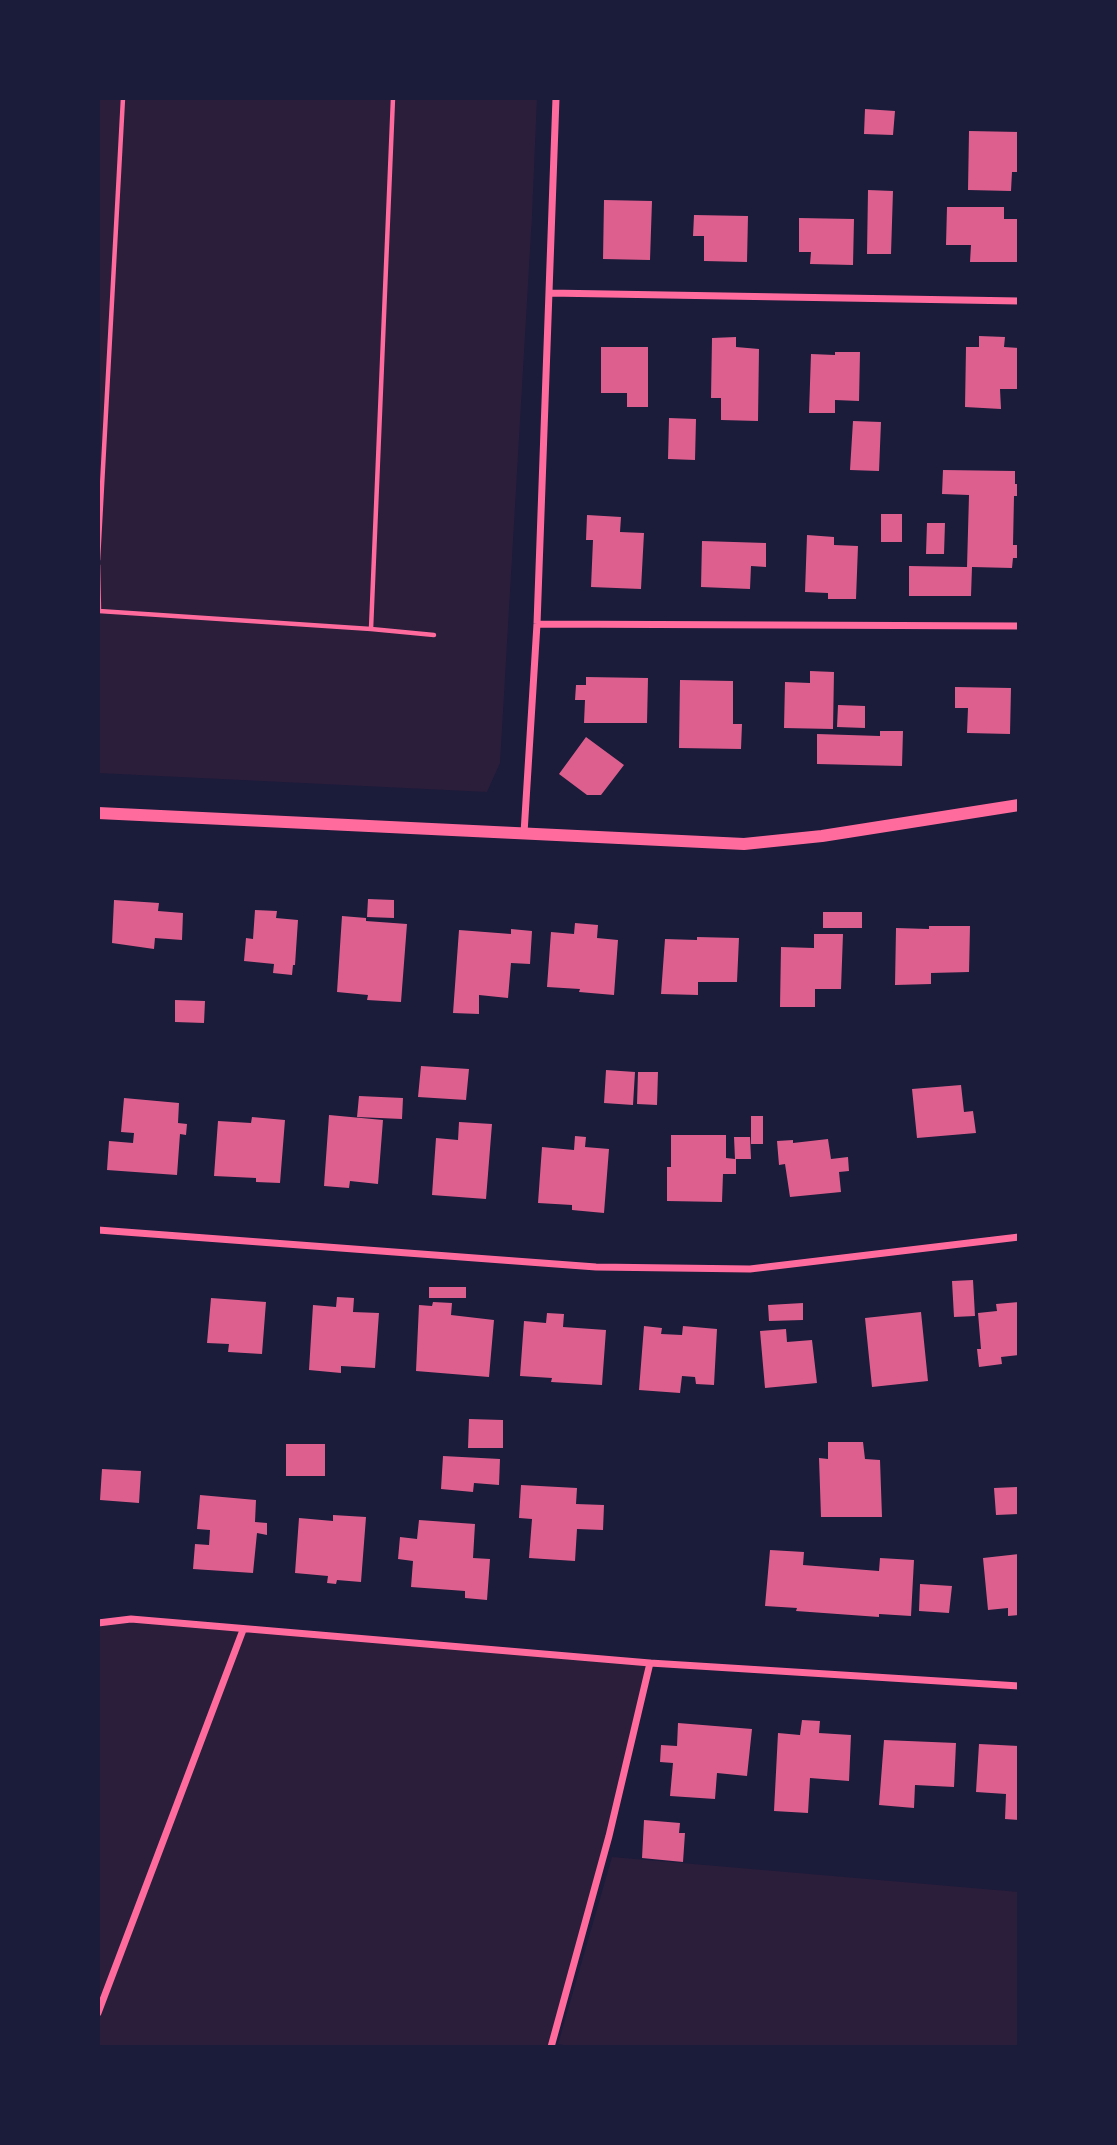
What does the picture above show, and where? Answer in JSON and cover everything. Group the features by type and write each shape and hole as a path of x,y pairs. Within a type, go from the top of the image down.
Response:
{"street":[{"path":"524,833 537,624 556,98"},
{"path":"549,293 1019,301"},
{"path":"537,624 1019,626"},
{"path":"98,813 744,844 822,836 1019,805"},
{"path":"98,1230 596,1267 750,1269 1019,1237"},
{"path":"98,1623 131,1619 650,1663 1019,1686"},
{"path":"98,2013 243,1630"},
{"path":"551,2047 609,1836 650,1663"}],"path":[{"path":"123,98 98,562 98,611 434,635"},
{"path":"371,629 393,98"}],"shaded area":[{"path":"98,98 537,98 500,763 487,792 98,773"},
{"path":"131,1619 650,1663 554,2047 98,2047 98,1623"},
{"path":"612,1857 1019,1892 1019,2047 575,2047 558,2044"}],"building":[{"path":"865,109 895,111 893,135 864,134"},
{"path":"969,131 1019,132 1019,172 1012,172 1011,191 968,190"},
{"path":"868,190 893,191 891,254 867,254"},
{"path":"604,200 652,201 650,260 603,259"},
{"path":"947,207 1004,207 1004,219 1019,219 1019,262 970,262 971,245 946,245"},
{"path":"694,215 748,216 747,262 704,261 704,236 693,236"},
{"path":"799,218 854,219 853,265 810,264 811,252 799,252"},
{"path":"979,336 1005,337 1004,347 1019,348 1018,389 1000,389 1001,409 965,407 966,347 979,347"},
{"path":"736,337 736,347 759,349 758,421 721,420 721,398 711,398 712,338"},
{"path":"601,347 648,347 648,407 627,407 627,393 601,393"},
{"path":"835,352 860,352 859,401 835,400 835,413 809,413 811,354 835,355"},
{"path":"669,418 696,419 695,460 668,459"},
{"path":"853,421 881,422 879,471 850,470"},
{"path":"943,470 1015,471 1019,496 1014,496 1013,545 1019,545 1019,558 1013,558 1012,568 972,567 971,596 909,596 909,566 967,567 969,495 942,494"},
{"path":"881,514 902,514 902,542 881,542"},
{"path":"587,515 621,517 620,532 644,533 641,589 591,587 593,540 586,540"},
{"path":"927,523 945,523 944,554 926,554"},
{"path":"807,535 834,537 834,545 858,546 856,599 828,599 828,593 805,592"},
{"path":"702,541 766,543 766,567 751,566 750,589 701,587"},
{"path":"810,671 834,672 833,729 784,728 785,682 810,683"},
{"path":"586,677 648,678 647,723 584,723 585,700 575,700 576,685 586,685"},
{"path":"680,680 733,681 733,724 742,724 741,749 679,748"},
{"path":"955,687 1011,688 1010,734 967,733 968,708 955,708"},
{"path":"838,705 865,706 865,728 837,727"},
{"path":"880,731 903,731 902,766 817,764 817,734 880,736"},
{"path":"586,737 624,765 601,795 587,795 559,774"},
{"path":"368,899 394,900 394,918 367,917"},
{"path":"114,900 159,903 158,911 183,913 182,940 155,938 154,949 112,943"},
{"path":"255,910 277,911 276,918 298,920 292,975 273,973 274,964 244,961 246,938 253,939"},
{"path":"823,912 862,912 862,928 823,928"},
{"path":"342,916 407,924 401,1002 367,1000 368,995 337,992"},
{"path":"575,923 598,925 597,938 618,940 614,995 547,987 551,932 574,934"},
{"path":"929,926 970,926 969,972 931,973 931,984 895,985 896,928 929,929"},
{"path":"511,929 532,931 530,964 511,963 508,998 479,995 479,1014 453,1013 459,930 511,934"},
{"path":"814,934 843,934 841,989 815,989 815,1007 780,1007 781,947 814,948"},
{"path":"697,937 739,938 737,982 698,982 698,995 661,994 665,939 697,940"},
{"path":"175,1000 205,1001 204,1023 175,1022"},
{"path":"421,1066 469,1069 466,1100 418,1097"},
{"path":"606,1070 635,1072 633,1105 604,1103"},
{"path":"638,1072 658,1072 657,1105 637,1104"},
{"path":"961,1085 964,1112 973,1111 976,1133 917,1138 912,1089"},
{"path":"359,1096 403,1098 402,1119 357,1117"},
{"path":"124,1098 179,1103 178,1123 187,1124 186,1135 180,1134 177,1175 107,1170 109,1141 133,1143 134,1133 121,1132"},
{"path":"329,1115 383,1120 378,1184 350,1181 349,1188 324,1186"},
{"path":"751,1116 763,1116 763,1144 751,1144"},
{"path":"252,1117 285,1120 280,1183 256,1182 256,1178 214,1176 218,1121 251,1123"},
{"path":"459,1122 492,1124 486,1199 432,1195 436,1138 458,1140"},
{"path":"671,1135 726,1135 726,1158 735,1159 734,1137 750,1137 751,1159 736,1159 736,1174 723,1174 722,1202 667,1201"},
{"path":"575,1136 586,1137 585,1147 609,1149 604,1213 572,1210 572,1205 538,1203 542,1147 574,1150"},
{"path":"828,1139 831,1159 848,1157 849,1171 839,1172 841,1192 790,1197 785,1164 779,1165 777,1141 793,1140 793,1143"},
{"path":"973,1280 975,1316 954,1317 952,1281"},
{"path":"429,1287 466,1287 466,1298 429,1298"},
{"path":"337,1297 354,1298 353,1312 379,1313 375,1368 341,1366 341,1373 309,1370 313,1305 336,1307"},
{"path":"211,1298 266,1302 262,1354 228,1352 229,1344 207,1343"},
{"path":"433,1302 452,1303 451,1315 494,1320 489,1377 416,1371 419,1305 432,1306"},
{"path":"1019,1302 1019,1355 1001,1357 1002,1364 979,1367 977,1349 981,1349 978,1313 997,1311 996,1304"},
{"path":"803,1303 803,1320 769,1321 768,1305"},
{"path":"921,1312 928,1381 872,1387 865,1318"},
{"path":"547,1313 564,1314 563,1327 606,1330 602,1385 551,1382 552,1378 520,1376 524,1321 546,1323"},
{"path":"644,1326 662,1328 661,1334 682,1335 683,1326 717,1329 714,1385 696,1384 695,1377 682,1376 680,1393 639,1390"},
{"path":"786,1329 787,1342 812,1340 817,1383 765,1388 760,1331"},
{"path":"469,1419 503,1420 503,1448 468,1448"},
{"path":"828,1442 863,1442 865,1459 880,1460 882,1517 821,1517 819,1458 828,1459"},
{"path":"286,1444 325,1444 325,1476 286,1476"},
{"path":"443,1456 500,1459 499,1485 474,1483 473,1492 441,1489"},
{"path":"102,1469 141,1471 139,1503 100,1500"},
{"path":"521,1485 577,1488 576,1504 604,1505 603,1530 577,1529 575,1561 529,1558 532,1519 519,1518"},
{"path":"1017,1487 1019,1514 996,1515 994,1488"},
{"path":"200,1495 256,1500 255,1522 267,1523 267,1535 257,1533 253,1573 193,1569 195,1544 209,1545 210,1530 197,1529"},
{"path":"333,1515 366,1517 361,1582 337,1580 336,1584 327,1583 328,1576 295,1573 299,1518 333,1521"},
{"path":"419,1520 475,1524 473,1558 490,1559 487,1600 465,1598 465,1591 411,1587 413,1561 398,1559 400,1537 417,1539"},
{"path":"770,1550 804,1552 803,1565 879,1571 880,1558 914,1560 911,1616 879,1614 879,1617 765,1606"},
{"path":"1019,1554 1019,1615 1008,1616 1008,1608 988,1610 983,1558"},
{"path":"920,1584 952,1586 949,1613 919,1611"},
{"path":"802,1720 820,1721 819,1733 851,1735 849,1781 810,1778 808,1813 774,1811 778,1733 800,1735"},
{"path":"678,1723 752,1729 747,1776 717,1773 715,1799 670,1796 673,1763 660,1762 661,1745 677,1746"},
{"path":"884,1740 956,1743 954,1787 915,1785 914,1808 879,1805"},
{"path":"979,1744 1019,1746 1019,1820 1005,1819 1006,1794 976,1792"},
{"path":"644,1820 680,1823 679,1833 685,1833 683,1862 642,1858"}]}
